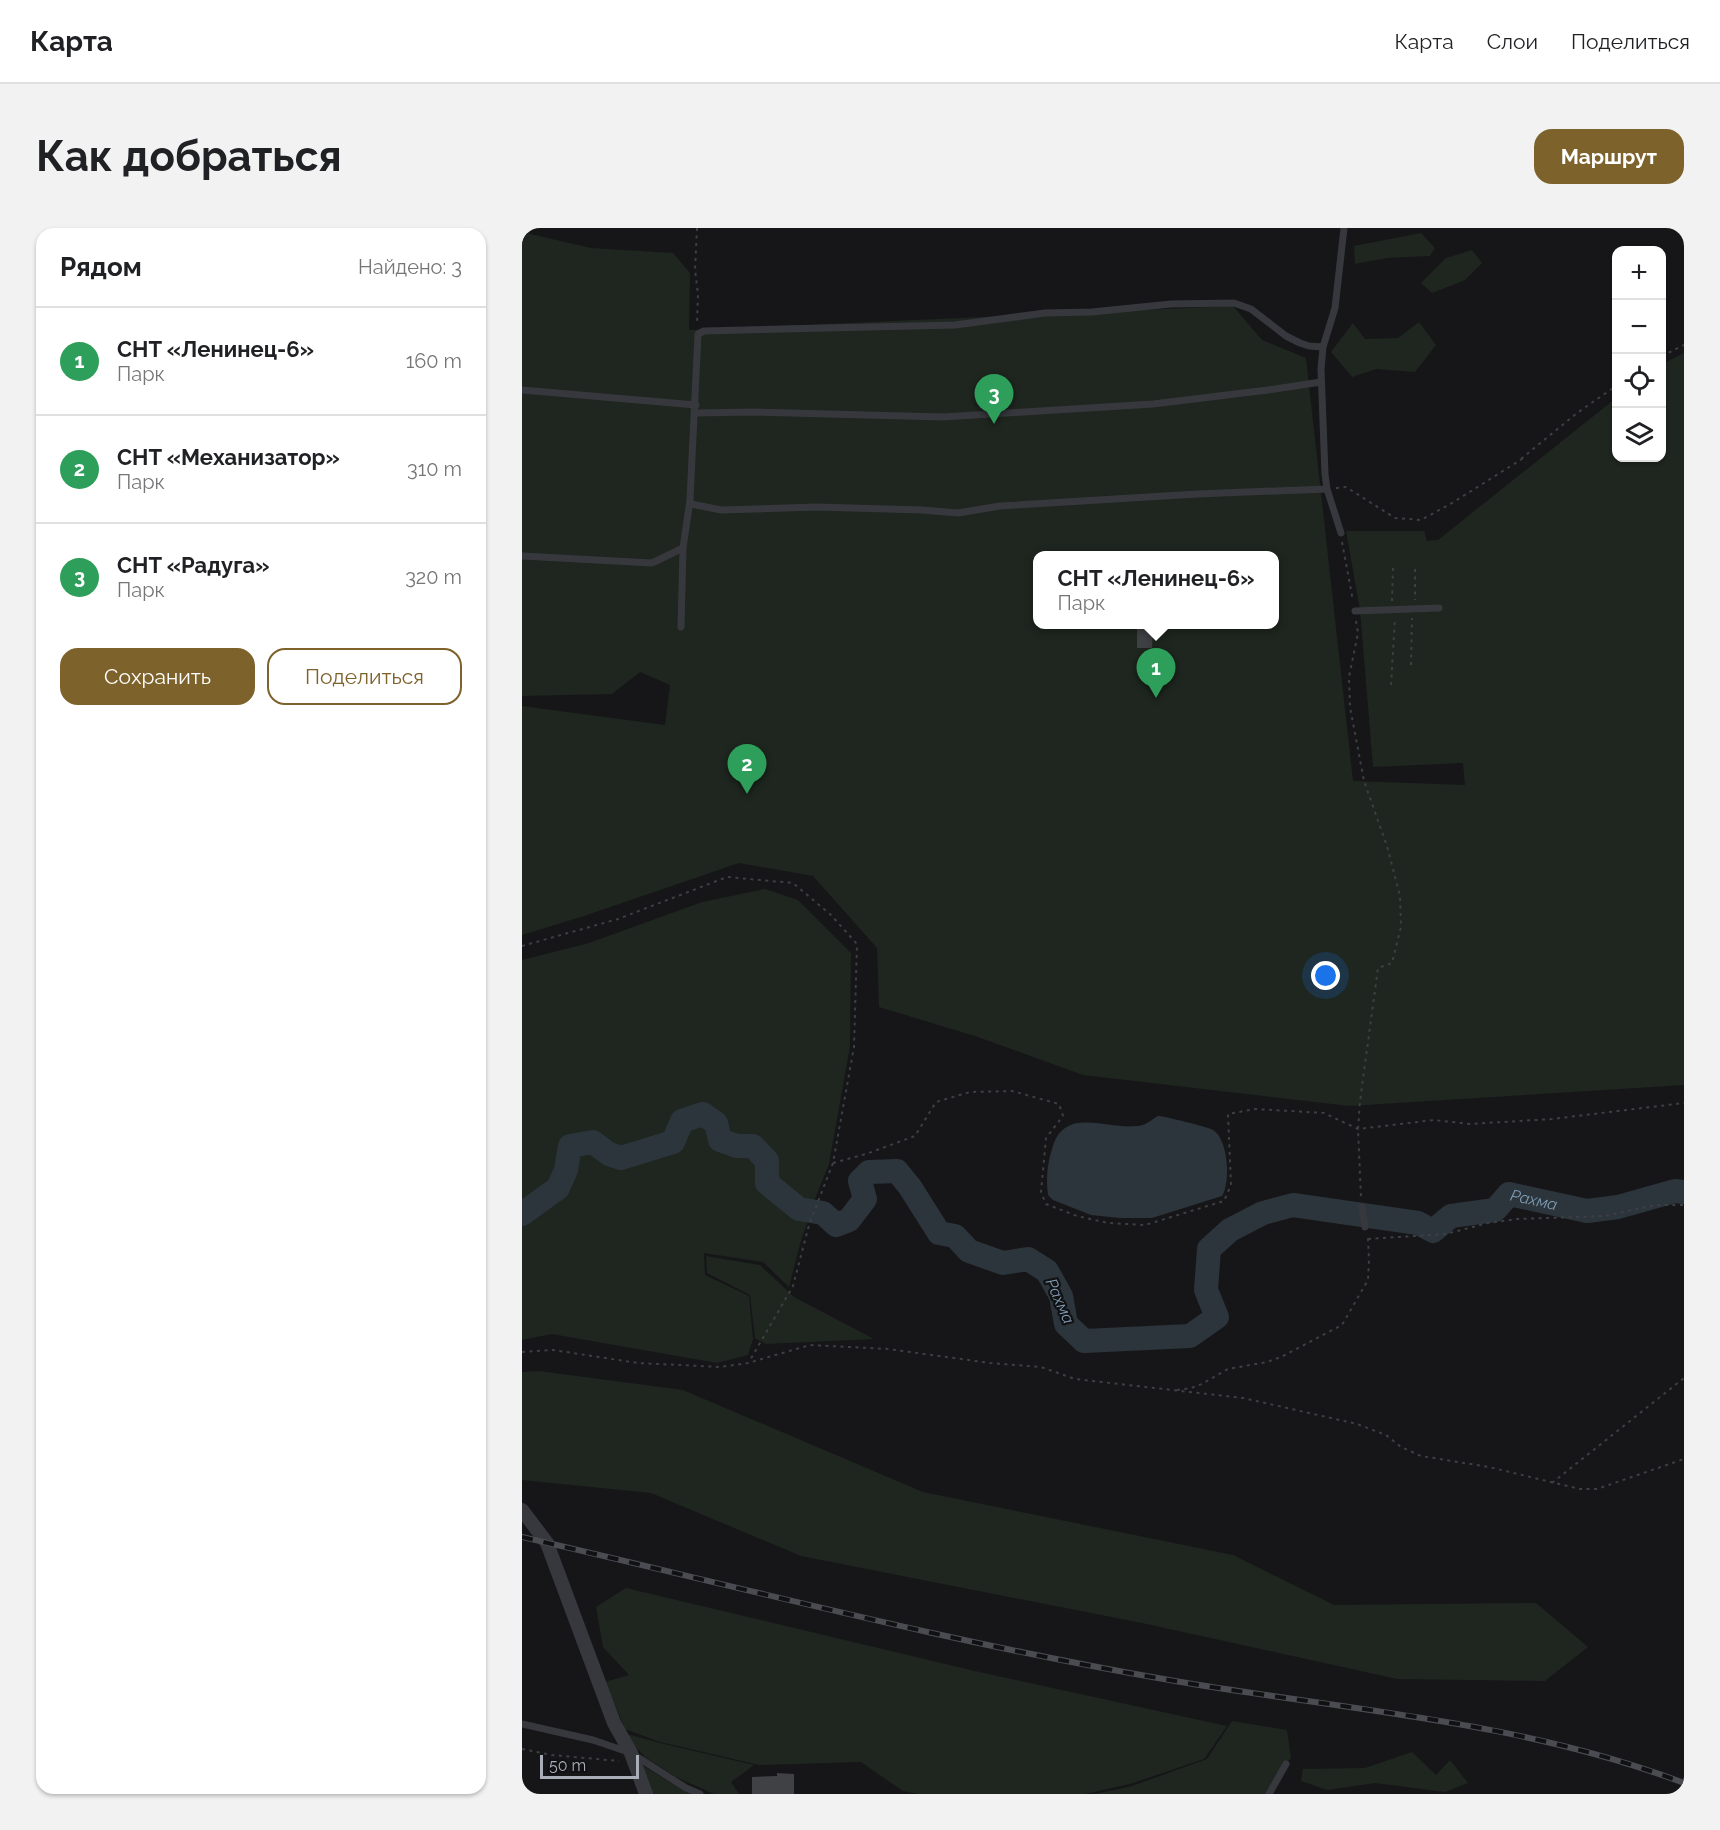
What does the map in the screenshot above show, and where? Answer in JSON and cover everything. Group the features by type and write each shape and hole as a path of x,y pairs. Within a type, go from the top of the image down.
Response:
{"street":[{"path":"522,1510 547,1543 614,1723 631,1753 646,1794"}],"lane":[{"path":"1341,533 1327,489 1321,382 1323,346 1335,308 1344,228"},
{"path":"681,627 683,548 690,499 698,334 704,331 954,326 1045,314 1171,304 1234,303 1251,309 1286,336 1299,343 1323,346"},
{"path":"522,390 695,409 943,417 1153,404 1321,382"},
{"path":"690,499 691,504 722,510 816,507 958,513 1000,506 1327,489"},
{"path":"522,556 652,563 683,548"},
{"path":"1355,611 1439,608"},
{"path":"1362,1207 1365,1227"},
{"path":"522,1724 593,1740 631,1753 686,1788 700,1794"},
{"path":"1269,1794 1286,1764"}],"path":[{"path":"697,228 695,270 698,294 698,334"},
{"path":"1666,354 1684,345"},
{"path":"1518,462 1577,413 1612,389"},
{"path":"1327,489 1346,487 1395,518 1421,520 1522,459 1526,463"},
{"path":"1341,533 1358,633 1349,677 1350,707 1364,781 1387,846 1400,896 1402,915 1392,963 1378,968 1358,1129 1362,1207"},
{"path":"1391,685 1394,609 1392,568"},
{"path":"1411,665 1414,569"},
{"path":"522,946 618,919 728,877 794,883 831,915 857,944 854,1047 833,1163 809,1225 793,1286 748,1363"},
{"path":"833,1163 915,1136 936,1102 970,1092 1012,1091 1059,1104 1063,1116 1046,1138 1041,1191 1046,1204 1108,1223 1145,1225 1224,1201 1231,1185 1228,1114 1255,1109 1324,1113 1358,1129 1434,1119 1470,1124 1552,1119 1684,1103"},
{"path":"1368,1239 1446,1234 1488,1223 1517,1219 1605,1216 1656,1205 1684,1205"},
{"path":"1171,1390 1191,1388 1228,1369 1281,1357 1342,1325 1368,1280 1368,1239 1365,1227"},
{"path":"522,1352 553,1350 649,1364 720,1367 748,1363 810,1345 888,1349 990,1363 1041,1367 1075,1379 1243,1398 1357,1424 1386,1435 1401,1447 1421,1456 1489,1467 1580,1489 1597,1489 1684,1459"},
{"path":"1552,1483 1684,1378"},
{"path":"522,1749 552,1755 617,1762 631,1753"}],"shaded area":[{"path":"522,232 591,248 673,253 690,273 689,330 1233,306 1262,340 1306,358 1353,781 1465,785 1463,763 1373,767 1360,610 1346,531 1424,531 1427,541 1438,540 1612,401 1612,462 1666,462 1666,362 1684,353 1684,1085 1349,1106 1083,1075 978,1037 879,1007 877,948 813,876 739,863 522,935 522,706 665,725 670,685 640,672 612,694 522,696"},
{"path":"1421,233 1435,248 1430,256 1387,258 1355,264 1354,246"},
{"path":"1472,250 1482,263 1465,280 1432,293 1421,283 1446,258"},
{"path":"1419,322 1436,345 1415,372 1376,369 1352,377 1331,352 1353,323 1365,339 1398,338"},
{"path":"765,889 798,900 851,953 850,1046 829,1164 812,1206 802,1205 770,1181 772,1160 755,1144 739,1143 724,1135 720,1123 707,1110 678,1117 669,1138 619,1154 598,1138 567,1142 562,1170 554,1185 522,1208 522,960 589,943 702,902"},
{"path":"1158,1116 1213,1130 1218,1135 1225,1151 1227,1171 1222,1196 1152,1218 1120,1218 1091,1215 1053,1200 1048,1195 1047,1172 1050,1155 1058,1136 1066,1127 1087,1122 1140,1126"},
{"path":"702,1120 714,1127 718,1144 739,1152 751,1152 763,1162 764,1187 795,1213 810,1215 789,1287 763,1262 704,1253 705,1275 749,1296 753,1339 748,1355 717,1363 552,1334 522,1340 522,1217 525,1218 563,1190 571,1171 574,1151 592,1146 609,1158 628,1163 677,1144 685,1127"},
{"path":"706,1256 760,1265 794,1297 874,1339 766,1344 755,1338 750,1295 707,1273"},
{"path":"539,1371 683,1390 923,1492 1233,1555 1334,1605 1536,1603 1588,1647 1545,1681 1397,1679 1142,1623 801,1556 651,1493 522,1480 522,1372"},
{"path":"626,1588 975,1671 1227,1726 1204,1759 1130,1784 1085,1794 918,1794 903,1791 861,1762 759,1765 660,1742 625,1729 605,1682 629,1675 603,1647 596,1607"},
{"path":"1232,1721 1287,1730 1291,1758 1265,1794 1095,1794 1132,1786 1207,1759"},
{"path":"623,1733 754,1765 731,1782 739,1794 714,1794 676,1777 645,1757"},
{"path":"1412,1752 1436,1775 1450,1760 1468,1783 1445,1792 1375,1783 1327,1790 1301,1781 1303,1769 1365,1768"},
{"path":"640,1764 686,1792 690,1794 648,1794"}],"building":[{"path":"1137,629 1153,629 1152,648 1137,648"},
{"path":"777,1773 794,1774 794,1794 752,1794 752,1777 777,1776"}],"waterway":[{"name":"Рахма","path":"522,1214 558,1188 566,1170 570,1146 593,1142 609,1154 621,1158 673,1142 682,1121 703,1114 716,1123 720,1140 737,1146 753,1146 767,1161 767,1183 799,1209 823,1213 836,1225 849,1220 865,1199 860,1181 869,1172 897,1171 939,1233 955,1236 969,1251 1003,1263 1028,1259 1047,1271 1061,1296 1066,1324 1084,1341 1190,1336 1217,1317 1206,1290 1209,1249 1230,1230 1263,1213 1293,1205 1418,1223 1433,1231 1451,1216 1495,1210 1509,1194 1587,1211 1618,1207 1675,1191 1684,1192"}],"railway":[{"path":"522,1537 1011,1650 1175,1681 1496,1731 1622,1762 1684,1783"}],"place":[{"name":"СНТ «Радуга»","path":"994,424"},
{"name":"СНТ «Ленинец-6»","path":"1156,698"},
{"name":"СНТ «Механизатор»","path":"747,794"}]}
